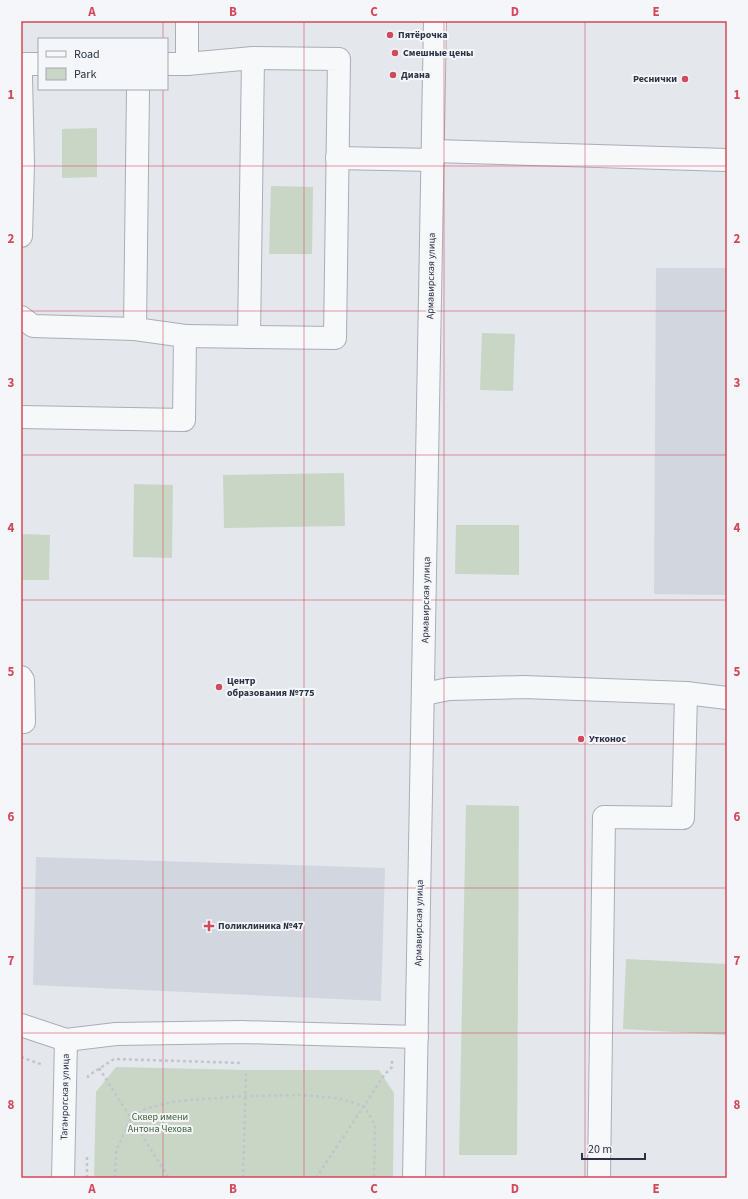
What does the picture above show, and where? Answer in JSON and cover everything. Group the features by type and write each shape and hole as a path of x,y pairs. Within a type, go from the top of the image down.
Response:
{"street":[{"path":"21,317 33,326 135,328 185,336 335,338 339,59 253,58 177,64 187,21"},
{"name":"Армавирская улица","path":"414,1178 436,21"},
{"path":"249,337 253,58"},
{"path":"21,64 38,64"},
{"path":"21,77 23,164 21,236"},
{"path":"135,328 138,90"},
{"path":"337,158 433,155 727,160"},
{"path":"21,417 184,420 185,336"},
{"path":"21,677 23,680 24,722 21,722"},
{"path":"424,694 449,689 524,687 686,693 727,698"},
{"path":"599,1178 604,817 683,818 686,693"},
{"name":"Таганрогская улица","path":"21,1024 66,1040 63,1178"},
{"path":"66,1040 116,1034 241,1032 417,1038"}],"path":[{"path":"316,1178 385,1074 392,1067 392,1036"},
{"path":"21,1057 43,1065"},
{"path":"88,1084 88,1076 114,1059 242,1063"},
{"path":"99,1068 169,1178"},
{"path":"243,1178 246,1070"},
{"path":"115,1178 116,1151 131,1118 145,1109 176,1101 245,1096 302,1095 338,1098 364,1106 374,1126 374,1178"},
{"path":"87,1154 87,1178"}],"shaded area":[{"path":"656,268 727,268 727,595 654,594"},
{"name":"Поликлиника №47","path":"36,857 385,868 381,1001 33,985"}],"green space":[{"path":"97,128 97,177 62,178 62,129"},
{"path":"271,186 313,187 312,254 269,254"},
{"path":"482,333 515,334 513,391 480,390"},
{"path":"344,473 345,526 224,528 223,475"},
{"path":"134,484 173,485 172,558 133,557"},
{"path":"456,525 519,525 519,575 455,574"},
{"path":"21,534 50,535 49,580 21,580"},
{"path":"466,805 519,806 517,1155 459,1155"},
{"path":"626,959 727,964 727,1035 623,1029"},
{"name":"Сквер имени Антона Чехова","path":"116,1067 246,1070 379,1070 394,1093 393,1178 94,1178 96,1092"}],"place":[{"name":"Пятёрочка","path":"390,35"},
{"name":"Смешные цены","path":"395,53"},
{"name":"Диана","path":"393,75"},
{"name":"Реснички","path":"685,79"},
{"name":"Центр образования №775","path":"219,687"},
{"name":"Утконос","path":"581,739"},
{"name":"Поликлиника №47","path":"209,926"}]}
